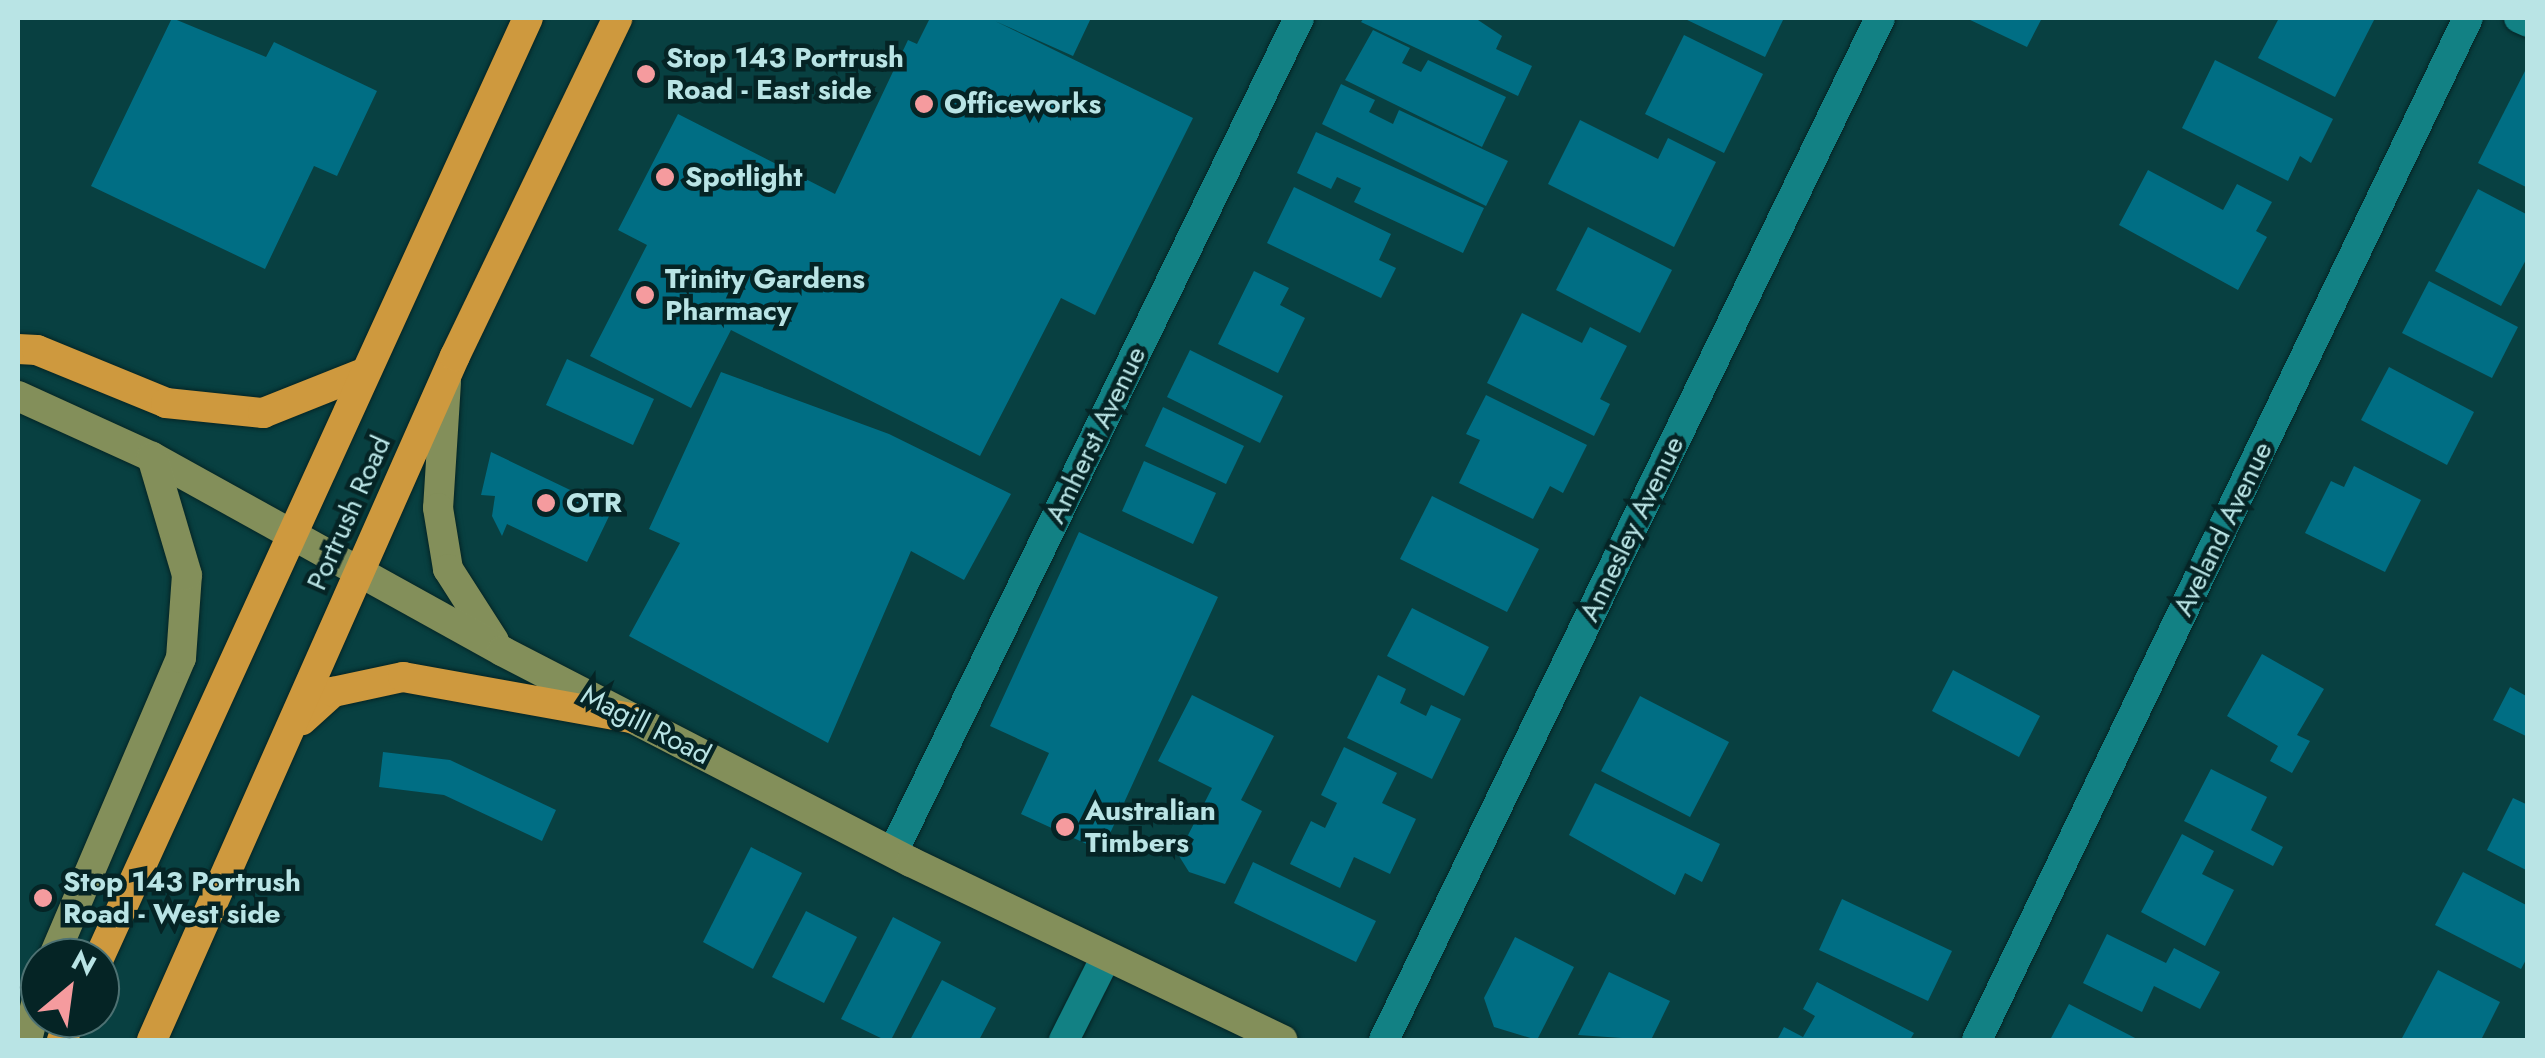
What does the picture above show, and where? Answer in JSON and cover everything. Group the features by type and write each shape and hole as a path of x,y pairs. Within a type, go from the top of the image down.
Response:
{"highway":[{"name":"Portrush Road","path":"107,938 361,374 528,18"},
{"name":"Portrush Road","path":"152,1040 446,376 618,18"},
{"path":"18,349 37,350 166,403 263,413 361,374"},
{"path":"292,729 332,692 403,677 632,718"}],"main road":[{"path":"446,376 438,508 448,569 502,651"},
{"name":"Magill Road","path":"18,396 152,457 502,651 893,852 1283,1040"},
{"path":"62,938 181,658 187,575 152,457"}],"street":[{"name":"Amherst Avenue","path":"893,852 1299,18"},
{"name":"Annesley Avenue","path":"1384,1040 1880,18"},
{"name":"Aveland Avenue","path":"1978,1040 2468,18"},
{"path":"2519,18 2528,22"},
{"path":"1064,1040 1106,957"}],"building":[{"path":"172,18 266,57 274,42 377,91 337,176 314,166 265,269 91,186"},
{"path":"930,18 1091,18 1073,56 995,21 1193,118 1095,315 1061,298 980,456 731,330 691,408 590,356 647,245 618,230 678,114 835,194 908,40 917,44"},
{"path":"1364,18 1475,18 1502,36 1496,49 1532,66 1518,96 1361,22"},
{"path":"1683,18 1784,18 1765,57"},
{"path":"1966,18 2042,18 2027,47"},
{"path":"2279,18 2375,18 2335,97 2258,58"},
{"path":"1373,30 1410,48 1402,63 1421,72 1428,60 1506,97 1482,147 1345,80"},
{"path":"1684,35 1763,74 1724,153 1645,114"},
{"path":"2215,60 2333,119 2311,163 2300,156 2288,181 2182,128"},
{"path":"2525,71 2528,72 2528,188 2478,163"},
{"path":"1341,84 1375,100 1369,112 1393,124 1399,110 1508,161 1486,206 1322,124"},
{"path":"1580,120 1658,159 1668,138 1716,162 1674,247 1548,184"},
{"path":"1316,132 1484,208 1463,253 1354,202 1361,188 1337,177 1331,189 1297,173"},
{"path":"2148,170 2223,210 2237,184 2272,202 2256,231 2267,237 2238,290 2119,225"},
{"path":"1294,187 1391,234 1379,260 1396,268 1381,298 1267,243"},
{"path":"2478,189 2528,215 2528,256 2501,306 2435,271"},
{"path":"1588,227 1672,270 1640,333 1556,290"},
{"path":"1254,271 1289,288 1280,305 1305,318 1278,373 1218,344"},
{"path":"2429,281 2518,327 2492,378 2402,333"},
{"path":"1522,313 1582,343 1590,327 1627,346 1600,399 1610,404 1594,436 1487,383"},
{"path":"1190,350 1283,396 1260,443 1167,397"},
{"path":"567,359 654,399 633,445 546,405"},
{"path":"2389,367 2474,412 2447,465 2361,420"},
{"path":"721,372 889,434 1011,494 964,580 911,551 828,743 629,636 680,543 649,529"},
{"path":"1486,395 1587,445 1563,493 1550,486 1533,519 1459,483 1480,440 1466,434"},
{"path":"1163,407 1244,446 1226,484 1145,446"},
{"name":"OTR","path":"491,452 612,510 587,562 507,524 502,536 492,516 495,496 481,495"},
{"path":"1144,461 1216,493 1193,544 1122,511"},
{"path":"2354,466 2421,500 2385,572 2305,533 2331,481 2344,487"},
{"path":"1432,496 1539,549 1507,612 1400,559"},
{"path":"1079,532 1218,597 1102,851 1021,814 1049,753 990,726"},
{"path":"1412,608 1489,647 1464,696 1387,656"},
{"path":"2262,654 2324,689 2297,735 2310,741 2292,773 2270,761 2278,746 2227,716"},
{"path":"1953,670 2040,716 2019,757 1932,711"},
{"path":"1378,675 1406,689 1400,703 1426,716 1431,705 1461,719 1432,779 1347,738"},
{"path":"2510,687 2528,697 2528,737 2493,720"},
{"path":"1192,695 1274,736 1241,800 1262,811 1225,884 1189,872 1174,848 1182,847 1212,788 1158,761"},
{"path":"1640,696 1729,742 1690,817 1601,771"},
{"path":"1344,747 1397,773 1382,803 1416,819 1390,874 1354,857 1340,888 1290,864 1311,821 1325,828 1337,803 1321,795"},
{"path":"383,752 450,760 556,810 542,841 444,795 379,787"},
{"path":"2211,769 2267,797 2251,830 2283,847 2273,866 2184,821"},
{"path":"1595,783 1720,844 1702,882 1685,873 1675,895 1569,835"},
{"path":"2513,798 2528,805 2528,871 2487,850"},
{"path":"2182,834 2214,851 2202,874 2234,890 2205,946 2141,912"},
{"path":"751,847 802,873 753,969 703,942"},
{"path":"1253,862 1376,921 1356,962 1234,903"},
{"path":"2463,872 2528,906 2528,956 2521,969 2435,925"},
{"path":"1842,899 1952,951 1928,1001 1819,950"},
{"path":"806,911 857,937 824,1003 772,977"},
{"path":"893,917 941,942 891,1040 885,1040 841,1019"},
{"path":"2107,934 2166,963 2174,948 2220,972 2200,1009 2154,986 2142,1012 2083,983"},
{"path":"1515,937 1574,967 1537,1040 1494,1027 1484,998"},
{"path":"2438,970 2500,1002 2481,1040 2401,1040"},
{"path":"1609,972 1670,1001 1651,1040 1578,1035"},
{"path":"942,980 996,1008 979,1040 910,1040"},
{"path":"1817,982 1914,1033 1910,1040 1777,1040 1784,1027 1803,1037 1815,1016 1803,1009"},
{"path":"2069,1004 2139,1040 2050,1040"}],"place":[{"name":"Stop 143 Portrush Road - East side","path":"646,74"},
{"name":"Officeworks","path":"924,104"},
{"name":"Spotlight","path":"665,177"},
{"name":"Trinity Gardens Pharmacy","path":"645,295"},
{"name":"OTR","path":"546,503"},
{"name":"Australian Timbers","path":"1065,827"},
{"name":"Stop 143 Portrush Road - West side","path":"43,898"}]}
